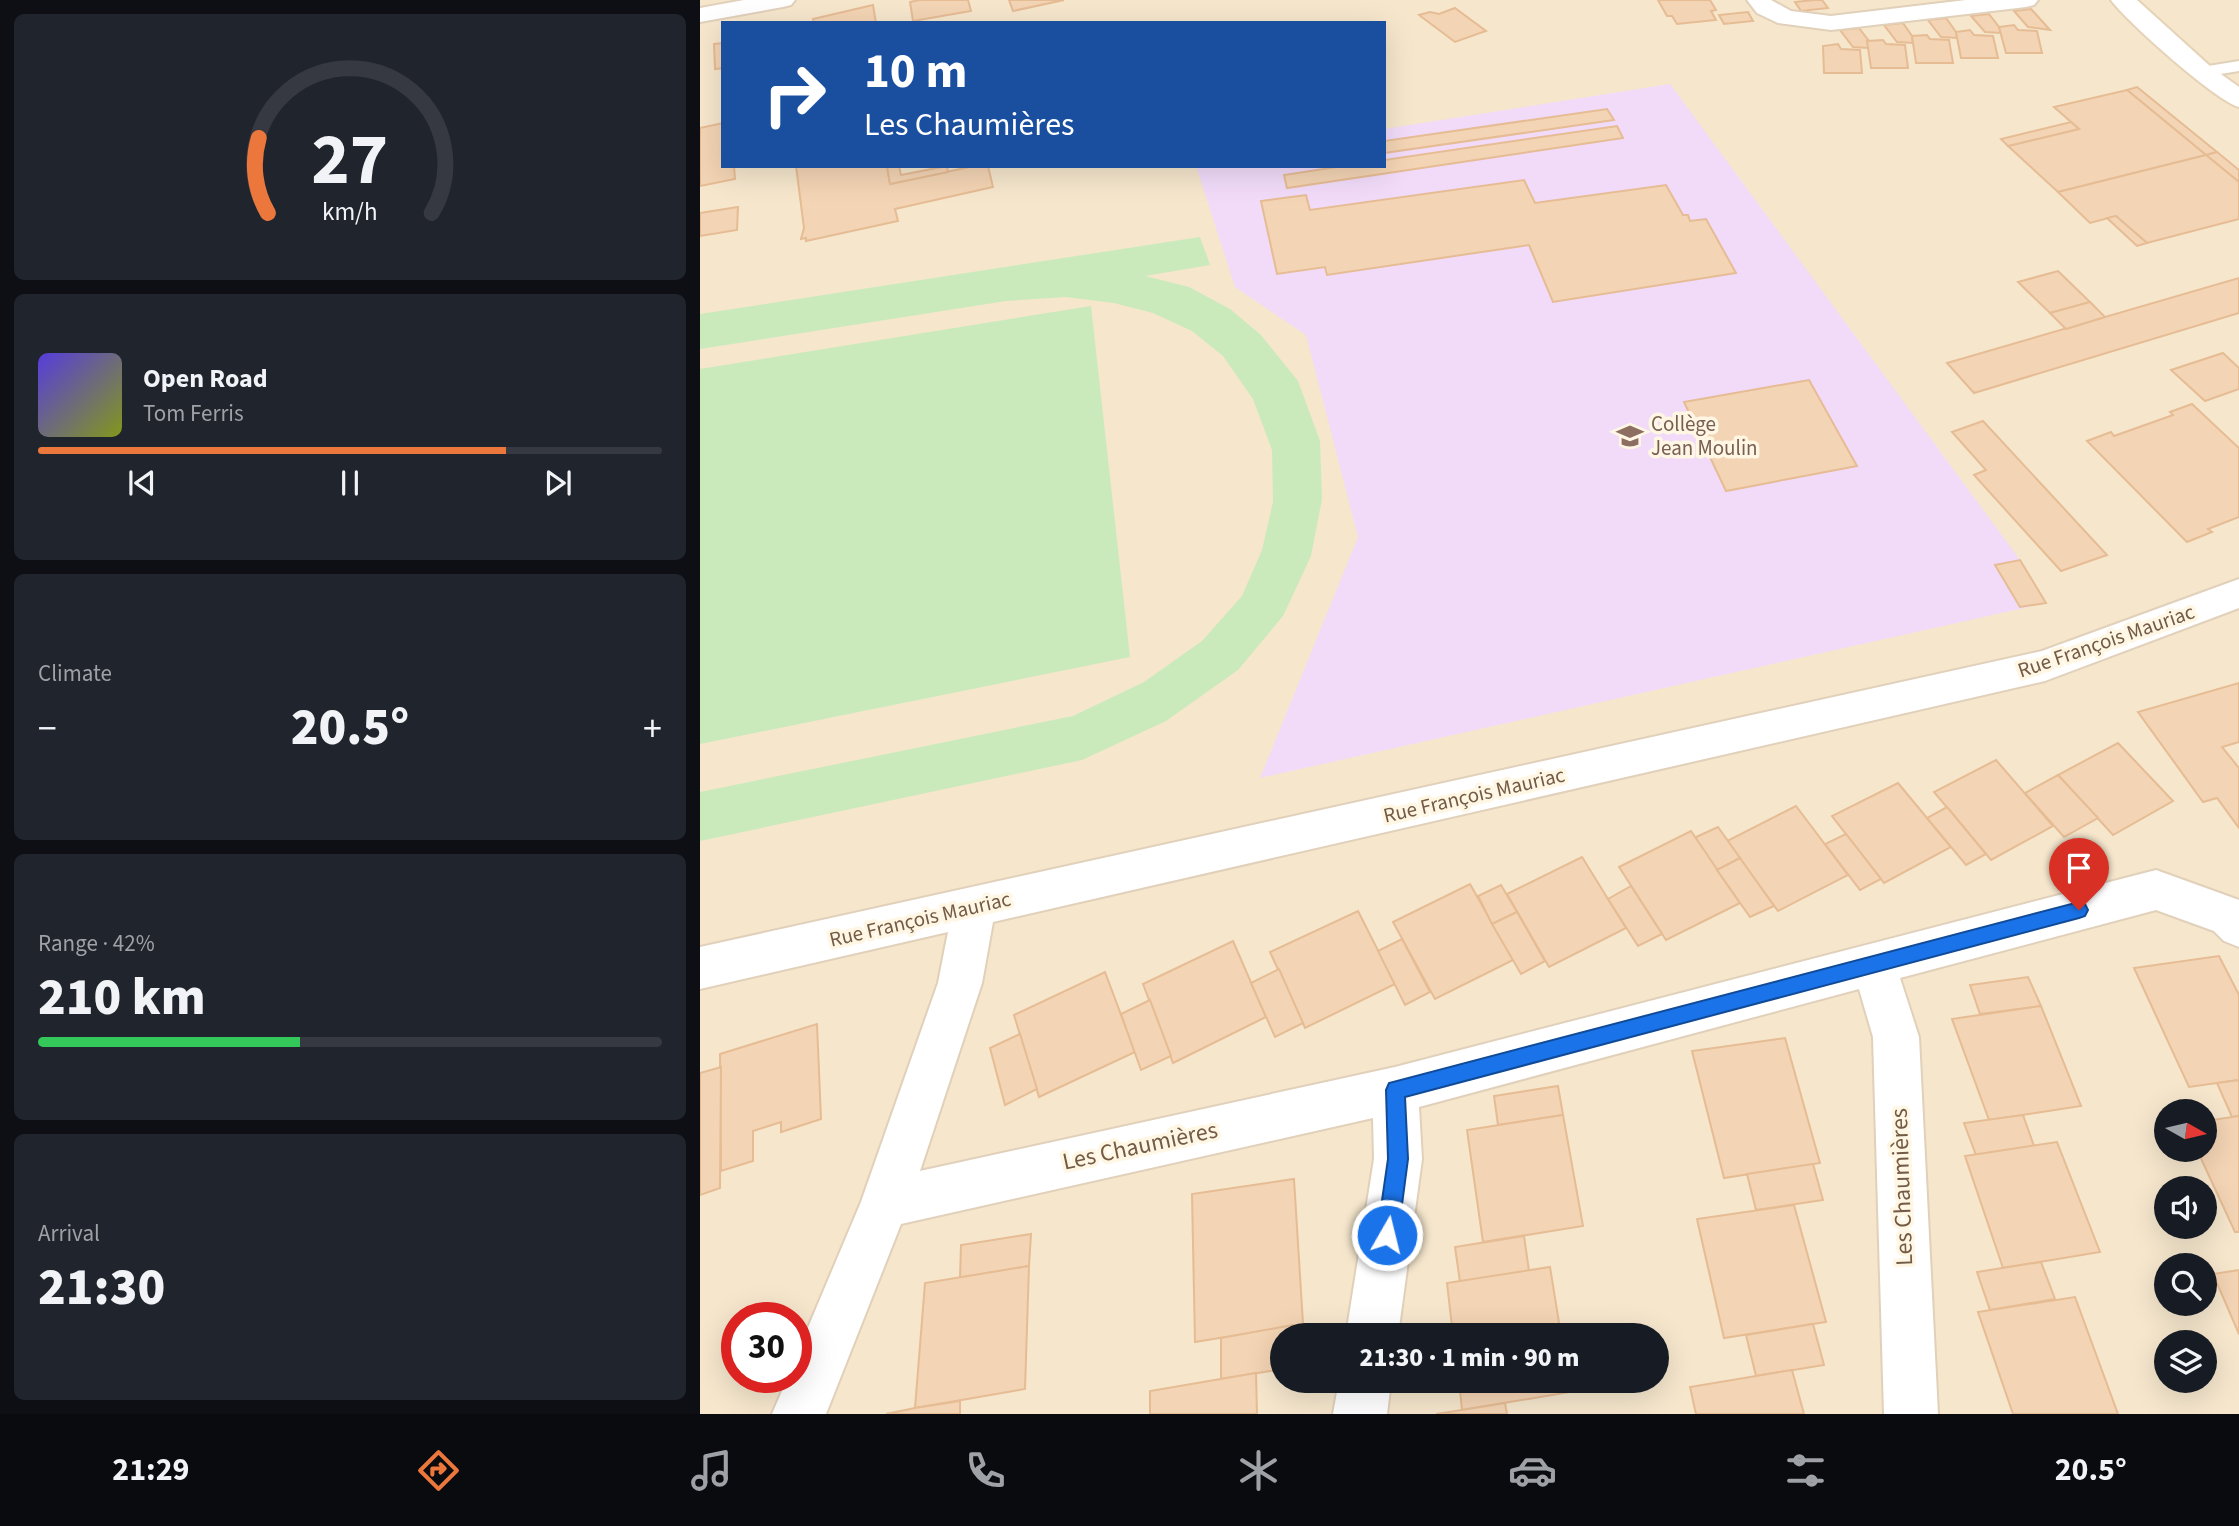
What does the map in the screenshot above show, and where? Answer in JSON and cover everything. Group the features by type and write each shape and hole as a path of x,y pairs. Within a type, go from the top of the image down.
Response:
{"street":[{"path":"700,9 700,15 783,0"},
{"path":"1759,0 1765,8 1786,18 1831,23 2026,0"},
{"path":"2123,0 2202,72 2239,99"},
{"path":"2147,0 2236,69"},
{"name":"Rue François Mauriac","path":"700,968 2045,666 2239,593"},
{"name":"Les Chaumières","path":"886,1203 1395,1090 2156,890 2229,916 2239,927"},
{"path":"799,1414 886,1203 960,984 974,907"},
{"name":"Les Chaumières","path":"1874,964 1896,1037 1911,1414"},
{"path":"1374,1323 1398,1159 1395,1090"},
{"path":"1360,1414 1363,1393"}],"lane":[{"path":"2202,72 2236,69"}],"shaded area":[{"path":"700,0 2239,0 2239,1414 700,1414"},
{"name":"Collège Jean Moulin","path":"1670,84 2020,560 2046,603 1260,778 1358,537 1306,335 1235,287 1197,168 1386,168 1386,129"}],"green space":[{"path":"1200,237 1210,265 1145,276 1189,287 1230,309 1261,335 1298,381 1320,441 1322,499 1311,556 1283,616 1238,670 1166,721 1082,760 700,841 700,792 1073,716 1144,682 1202,641 1242,596 1262,550 1273,502 1272,450 1253,399 1223,356 1192,331 1153,313 1114,303 1066,297 1006,301 700,349 700,314"},
{"path":"1091,306 1130,657 700,744 700,369"}],"building":[{"path":"968,0 971,11 913,21 910,2"},
{"path":"1009,0 1064,0 1013,11"},
{"path":"1658,0 1710,0 1716,10 1711,11 1716,20 1677,24 1672,16 1667,16"},
{"path":"1822,0 1828,8 1801,11 1795,2"},
{"path":"873,5 876,21 814,21"},
{"path":"1455,8 1486,31 1455,42 1419,15 1430,12 1439,14"},
{"path":"2031,9 2050,30 2028,27 2014,11"},
{"path":"1748,12 1753,21 1724,24 1719,15"},
{"path":"1989,14 2001,33 1985,32 1971,16"},
{"path":"1946,18 1957,38 1941,37 1928,20"},
{"path":"1903,23 1912,36 1913,43 1897,42 1884,25"},
{"path":"2014,25 2018,30 2037,31 2042,53 2006,53 1999,27"},
{"path":"1859,28 1869,41 1868,48 1853,47 1840,30"},
{"path":"1970,30 1974,35 1993,36 1998,58 1961,58 1956,32"},
{"path":"1927,35 1930,39 1949,40 1953,63 1916,63 1912,36"},
{"path":"1883,40 1886,44 1905,45 1908,68 1871,68 1867,41"},
{"path":"721,43 721,68 715,69 714,44"},
{"path":"1838,44 1841,49 1860,50 1862,73 1824,73 1823,46"},
{"path":"2137,87 2217,152 2206,155 2127,90"},
{"path":"2127,90 2206,155 2058,192 2008,146 2079,129 2054,107"},
{"path":"1607,109 1614,120 1386,153 1386,141"},
{"path":"2071,122 2079,129 2008,146 2001,139"},
{"path":"721,123 721,168 734,168 735,179 700,186 700,128"},
{"path":"1617,126 1623,138 1287,188 1284,175 1330,168 1386,168 1386,160"},
{"path":"2217,152 2239,170 2239,182 2206,155"},
{"path":"2206,155 2239,182 2239,219 2147,243 2116,216 2090,223 2058,192"},
{"path":"796,168 887,168 890,184 965,168 988,168 993,187 895,209 898,221 806,241 806,238 801,239 804,228"},
{"path":"887,168 899,168 901,175 947,168 948,172 890,184"},
{"path":"1524,180 1535,203 1666,185 1683,215 1688,215 1690,221 1706,219 1736,273 1553,302 1529,245 1327,275 1325,267 1277,274 1261,201 1306,195 1310,210"},
{"path":"738,207 737,230 700,236 700,213"},
{"path":"2116,216 2147,243 2137,246 2107,218"},
{"path":"2058,271 2090,302 2050,313 2018,282"},
{"path":"2239,278 2239,313 1974,393 1947,363"},
{"path":"2090,302 2105,317 2066,329 2050,313"},
{"path":"2223,353 2239,368 2239,389 2205,401 2171,370"},
{"path":"1809,380 1857,466 1726,491 1684,402"},
{"path":"2192,404 2239,448 2239,517 2208,529 2212,532 2187,542 2087,441 2111,432 2114,436 2173,415 2170,412"},
{"path":"1983,421 2107,555 2061,571 1974,475 1986,470 1952,432"},
{"path":"2020,560 2046,603 2020,607 1995,565"},
{"path":"2239,683 2239,742 2222,747 2239,768 2239,828 2217,798 2203,802 2138,712"},
{"path":"2118,743 2173,801 2113,835 2058,775"},
{"path":"1996,760 2053,826 1991,860 1934,792"},
{"path":"2058,775 2098,818 2064,837 2025,793"},
{"path":"1898,783 1951,847 1884,883 1832,816"},
{"path":"1796,806 1848,875 1778,911 1727,841"},
{"path":"1947,807 1986,854 1966,865 1927,818"},
{"path":"1718,827 1740,858 1717,870 1694,838"},
{"path":"1691,831 1740,903 1666,940 1619,867"},
{"path":"1846,834 1881,879 1860,890 1825,844"},
{"path":"1582,857 1626,928 1549,967 1507,894"},
{"path":"1740,858 1774,906 1750,917 1717,870"},
{"path":"1470,884 1513,960 1435,999 1393,922"},
{"path":"1501,885 1517,912 1492,924 1478,896"},
{"path":"1631,886 1662,934 1638,946 1608,899"},
{"path":"1358,911 1395,984 1305,1028 1270,952"},
{"path":"1517,912 1545,961 1521,974 1492,924"},
{"path":"1402,939 1430,992 1405,1005 1378,951"},
{"path":"1233,941 1266,1017 1173,1063 1143,984"},
{"path":"2219,956 2239,995 2239,1080 2189,1087 2134,968"},
{"path":"1279,969 1303,1023 1275,1037 1251,983"},
{"path":"1105,972 1135,1052 1039,1097 1014,1015"},
{"path":"2028,977 2041,1006 1980,1014 1970,985"},
{"path":"1150,1000 1171,1056 1141,1070 1121,1014"},
{"path":"2041,1006 2081,1106 1989,1120 1952,1019"},
{"path":"817,1024 821,1119 781,1132 781,1122 753,1131 753,1161 721,1171 720,1054"},
{"path":"1020,1034 1037,1089 1005,1105 990,1048"},
{"path":"1785,1038 1820,1163 1724,1178 1692,1051"},
{"path":"721,1067 720,1188 700,1195 700,1073"},
{"path":"2239,1080 2239,1116 2232,1117 2217,1083"},
{"path":"1558,1086 1563,1115 1498,1125 1494,1096"},
{"path":"1563,1115 1583,1226 1483,1242 1467,1130"},
{"path":"2023,1115 2034,1146 1976,1155 1964,1123"},
{"path":"2239,1116 2239,1232 2235,1232 2217,1193 2217,1176 2209,1176 2203,1162 2217,1162 2217,1119"},
{"path":"2057,1142 2100,1252 2003,1268 1965,1156"},
{"path":"1813,1164 1823,1200 1756,1210 1747,1174"},
{"path":"1294,1179 1303,1323 1270,1323 1270,1330 1195,1342 1192,1194"},
{"path":"1794,1205 1826,1322 1724,1338 1697,1219"},
{"path":"1031,1234 1029,1266 960,1278 961,1245"},
{"path":"1524,1236 1529,1271 1460,1282 1455,1247"},
{"path":"2041,1262 2055,1299 1990,1310 1977,1272"},
{"path":"1029,1266 1025,1389 915,1408 925,1283"},
{"path":"1550,1267 1559,1323 1452,1323 1447,1283"},
{"path":"2239,1270 2239,1334 2217,1283 2217,1273"},
{"path":"2075,1297 2118,1414 2013,1414 1978,1312"},
{"path":"1813,1324 1824,1365 1756,1376 1746,1335"},
{"path":"1270,1329 1270,1371 1221,1379 1221,1338"},
{"path":"1792,1370 1804,1414 1696,1414 1690,1387"},
{"path":"1256,1373 1257,1414 1150,1414 1150,1391"},
{"path":"1460,1393 1564,1393 1462,1410"},
{"path":"960,1401 960,1414 886,1414 915,1408"},
{"path":"1505,1403 1507,1414 1436,1414 1462,1410"}],"place":[{"name":"Collège Jean Moulin","path":"1630,436"}],"route":[{"path":"1387,1235 1398,1159 1395,1090 2079,910"}]}
